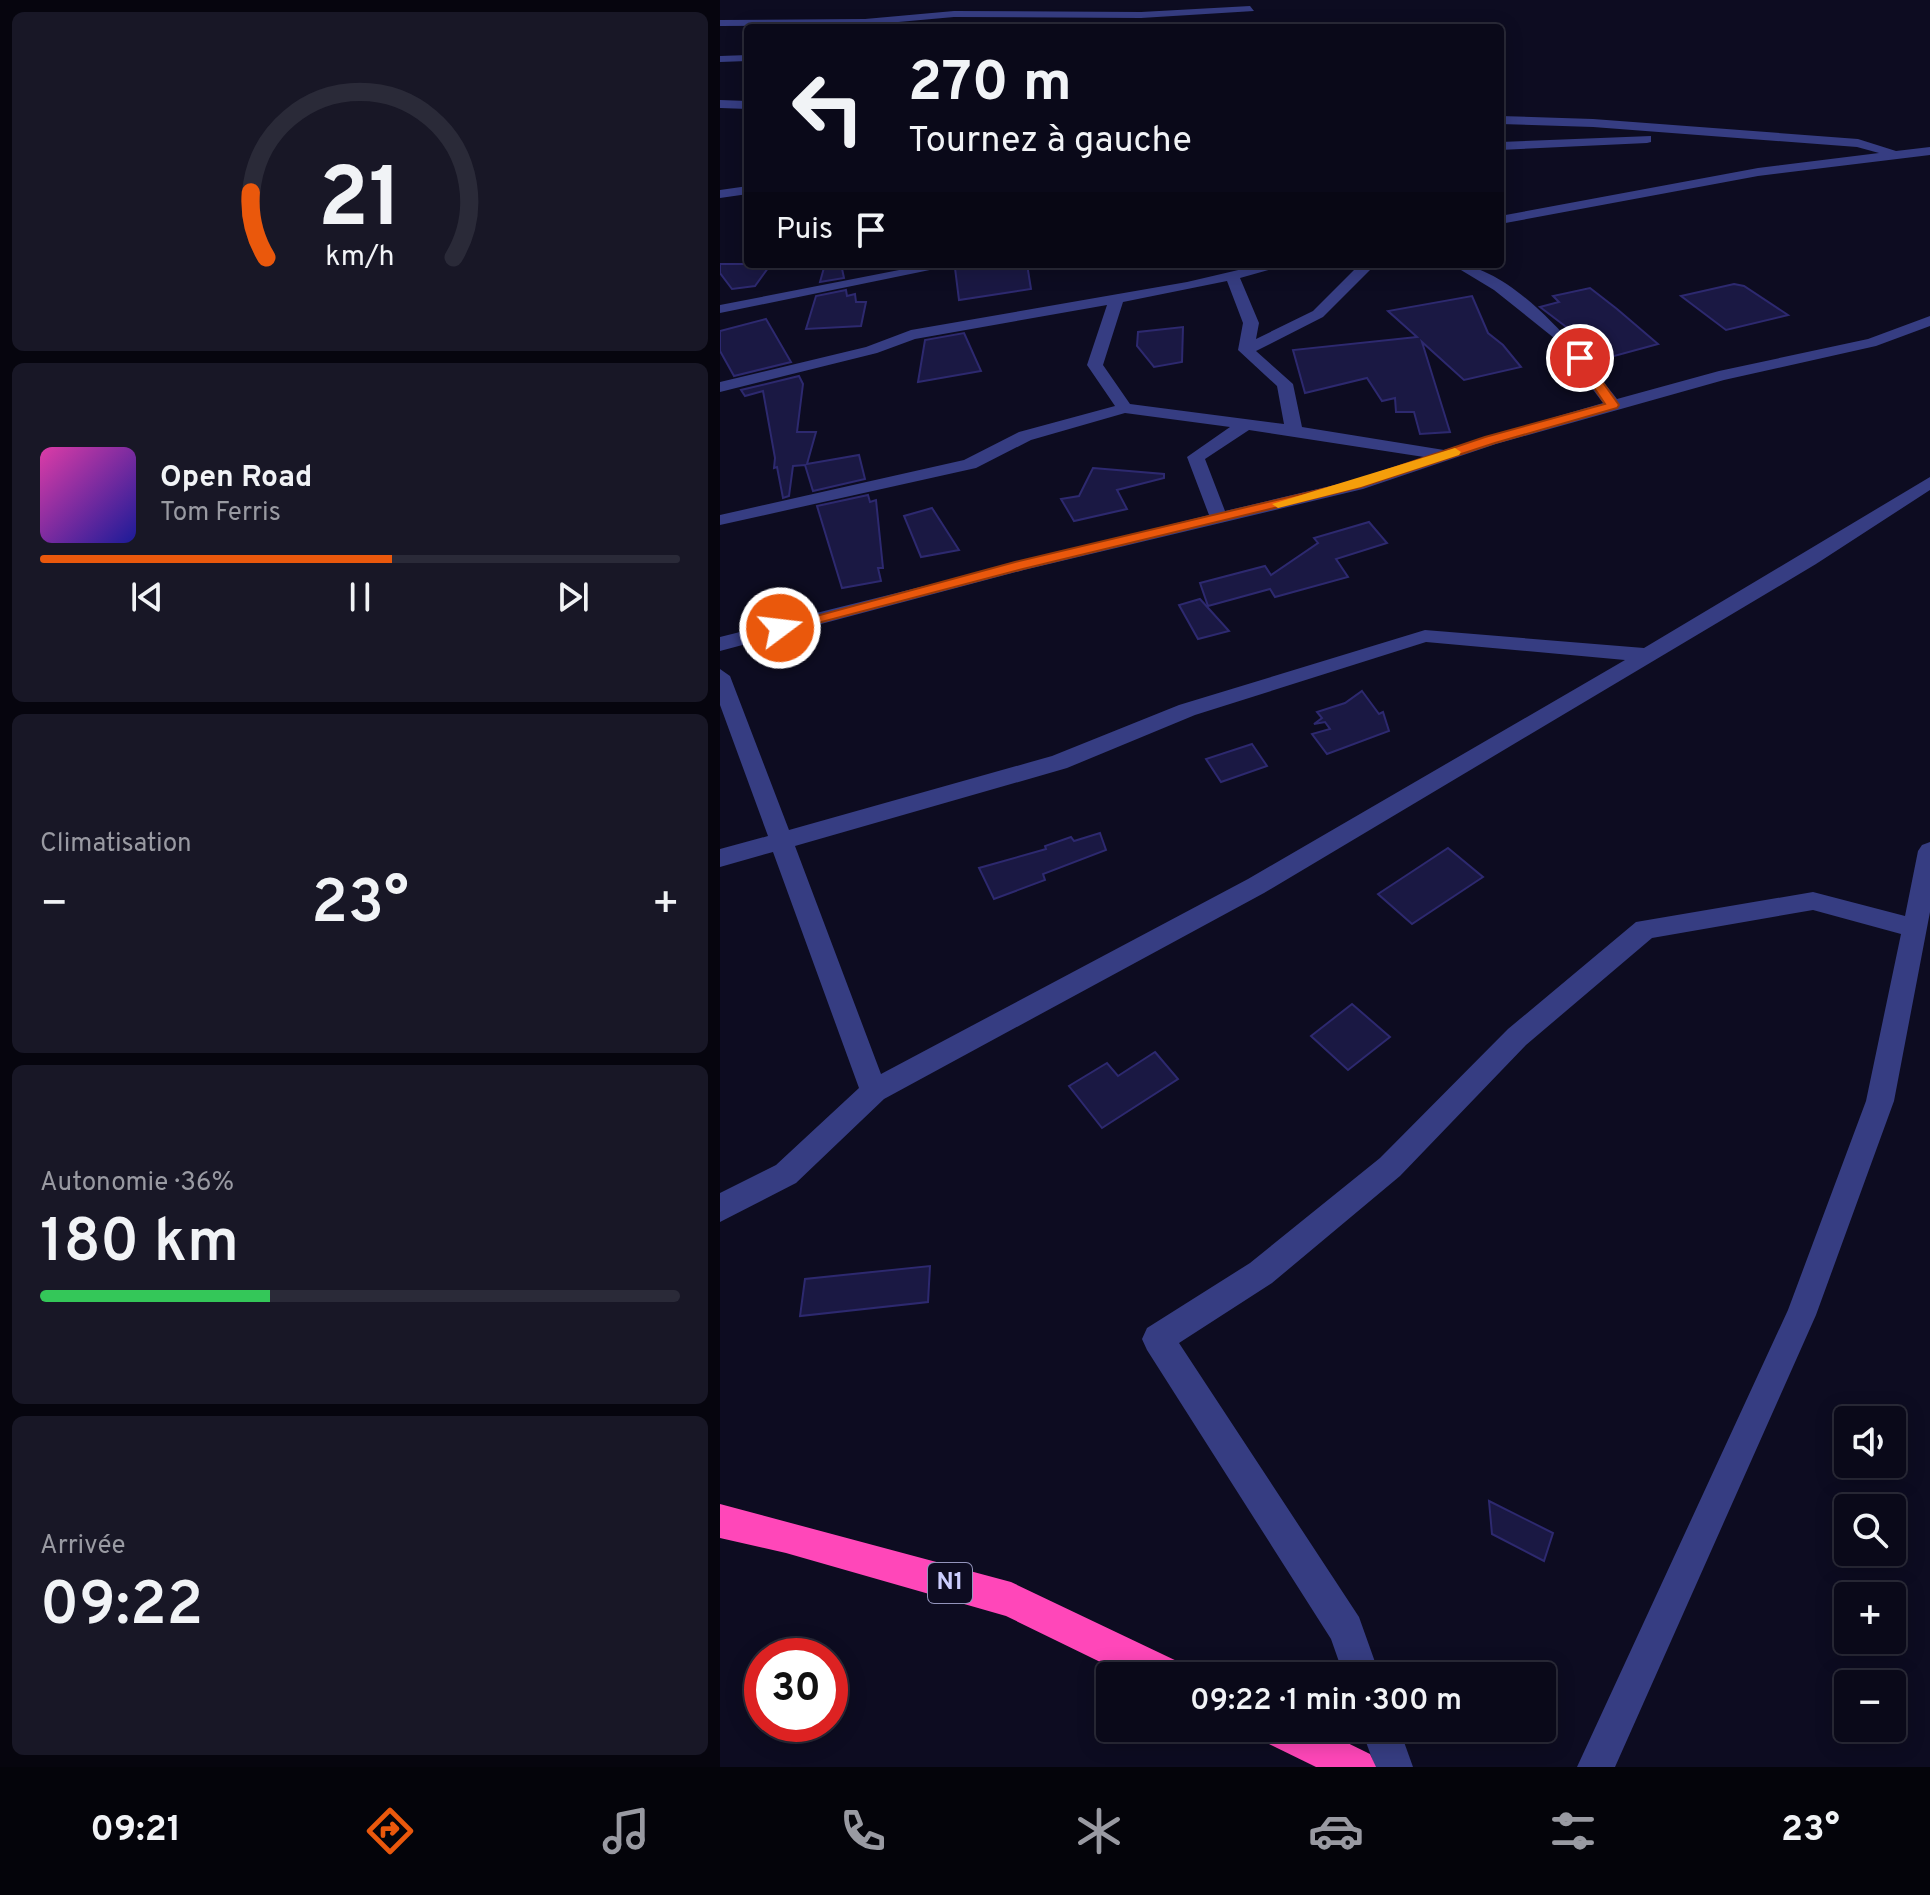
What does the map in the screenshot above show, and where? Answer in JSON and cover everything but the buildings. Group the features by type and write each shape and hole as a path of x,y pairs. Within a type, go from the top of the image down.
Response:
{"highway":[{"name":"N1","path":"720,1521 1011,1600 1139,1662"},
{"path":"1305,1742 1357,1767"}],"street":[{"path":"953,0 975,14"},
{"path":"720,23 865,22 975,14 1141,15 1250,9"},
{"path":"947,24 975,14"},
{"path":"1140,24 1141,15"},
{"path":"720,59 744,58"},
{"path":"720,104 744,105"},
{"path":"1504,120 1858,143 1901,155"},
{"path":"1504,146 1586,145 1717,133"},
{"path":"1504,219 1758,172 1930,151"},
{"path":"720,194 744,191"},
{"path":"720,309 931,268"},
{"path":"720,387 871,350 911,335 1116,299 1266,268"},
{"path":"1246,350 1318,314 1364,268"},
{"path":"1465,268 1499,287 1559,335 1613,405"},
{"path":"1232,276 1251,323 1246,350"},
{"path":"1116,299 1095,365 1125,408"},
{"path":"720,644 1357,485 1613,405 1733,372 1871,343 1930,321"},
{"path":"1246,350 1285,384 1294,430"},
{"path":"720,520 970,464 1025,436 1125,408 1294,430 1445,455"},
{"path":"1219,518 1196,457 1246,424"},
{"path":"720,1208 786,1174 874,1091 1256,886 1809,560 1930,482"},
{"path":"720,858 1059,762 1187,710 1425,636 1648,655"},
{"path":"720,676 779,842 874,1091"},
{"path":"1596,1767 1801,1315 1880,1101 1930,851"},
{"path":"1357,1662 1346,1630 1158,1339 1261,1273 1390,1167 1517,1037 1645,929 1813,901 1914,928"},
{"path":"1385,1742 1394,1767"}],"slow traffic":[{"path":"1278,504 1357,485 1455,452"}],"route":[{"path":"780,628 1020,565 1357,485 1490,440 1613,405 1580,358"}]}
